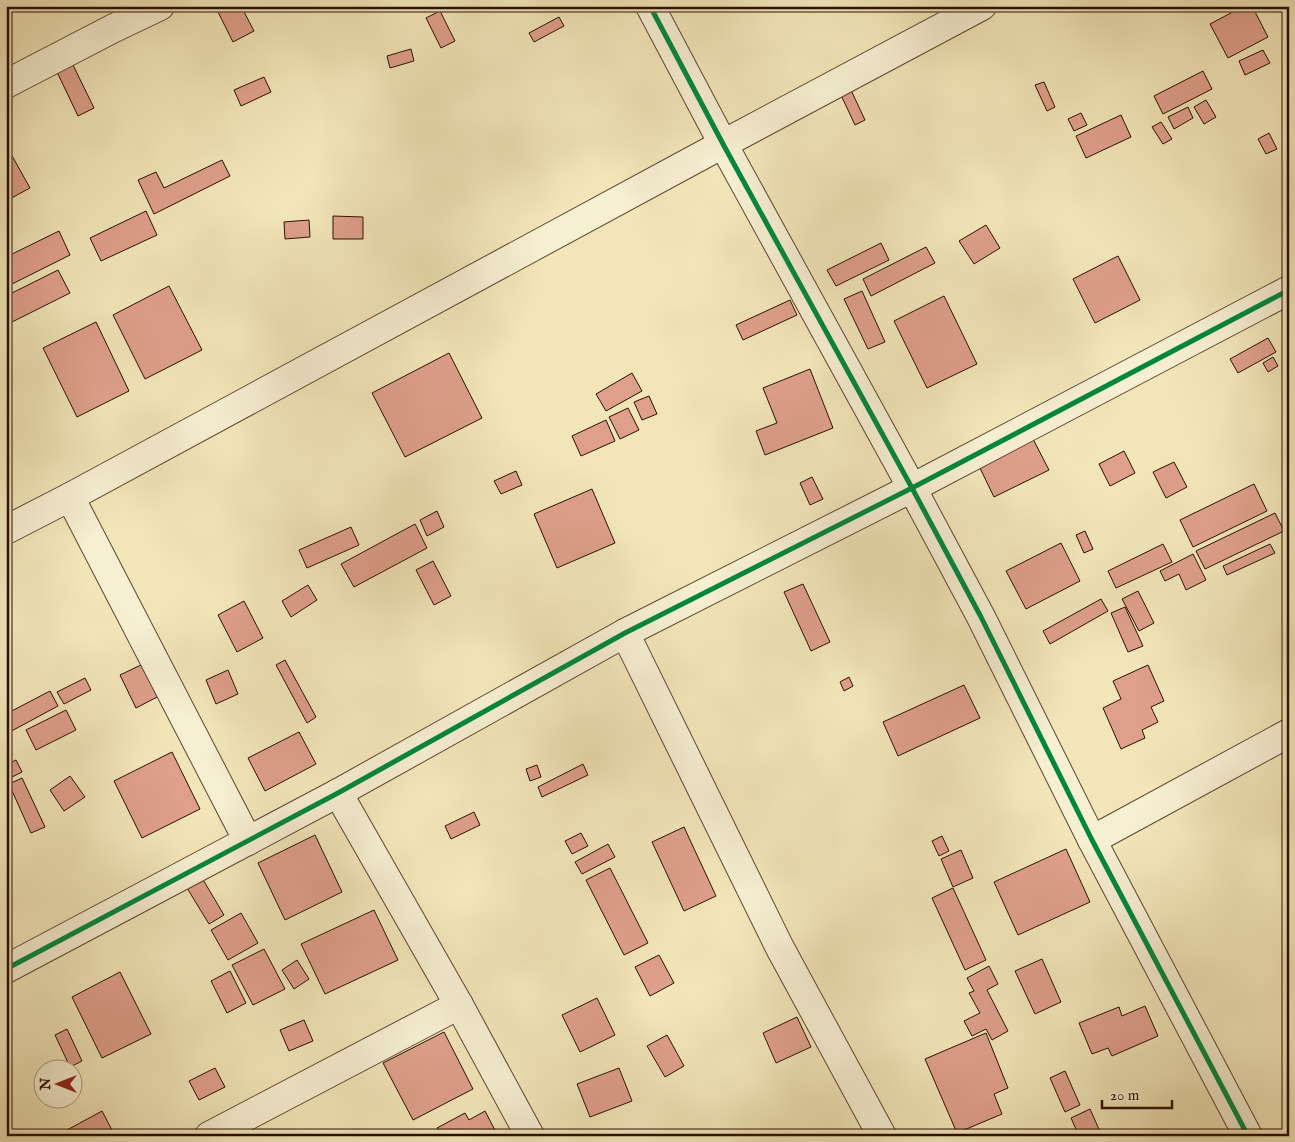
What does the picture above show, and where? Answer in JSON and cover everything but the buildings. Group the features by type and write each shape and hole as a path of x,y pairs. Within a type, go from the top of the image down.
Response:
{"street":[{"path":"6,84 160,6"},
{"path":"650,6 981,617 1092,840 1248,1136"},
{"path":"6,530 982,6"},
{"path":"6,969 338,793 626,633 912,488 1289,290"},
{"path":"70,497 248,841"},
{"path":"626,633 780,948 882,1136"},
{"path":"1092,840 1289,733"},
{"path":"338,793 459,1005 530,1136"},
{"path":"208,1136 459,1005"}],"cycle path":[{"path":"650,6 723,144 981,617 1092,840 1248,1136"},
{"path":"6,969 338,793 625,633 912,488 1289,290"}]}
